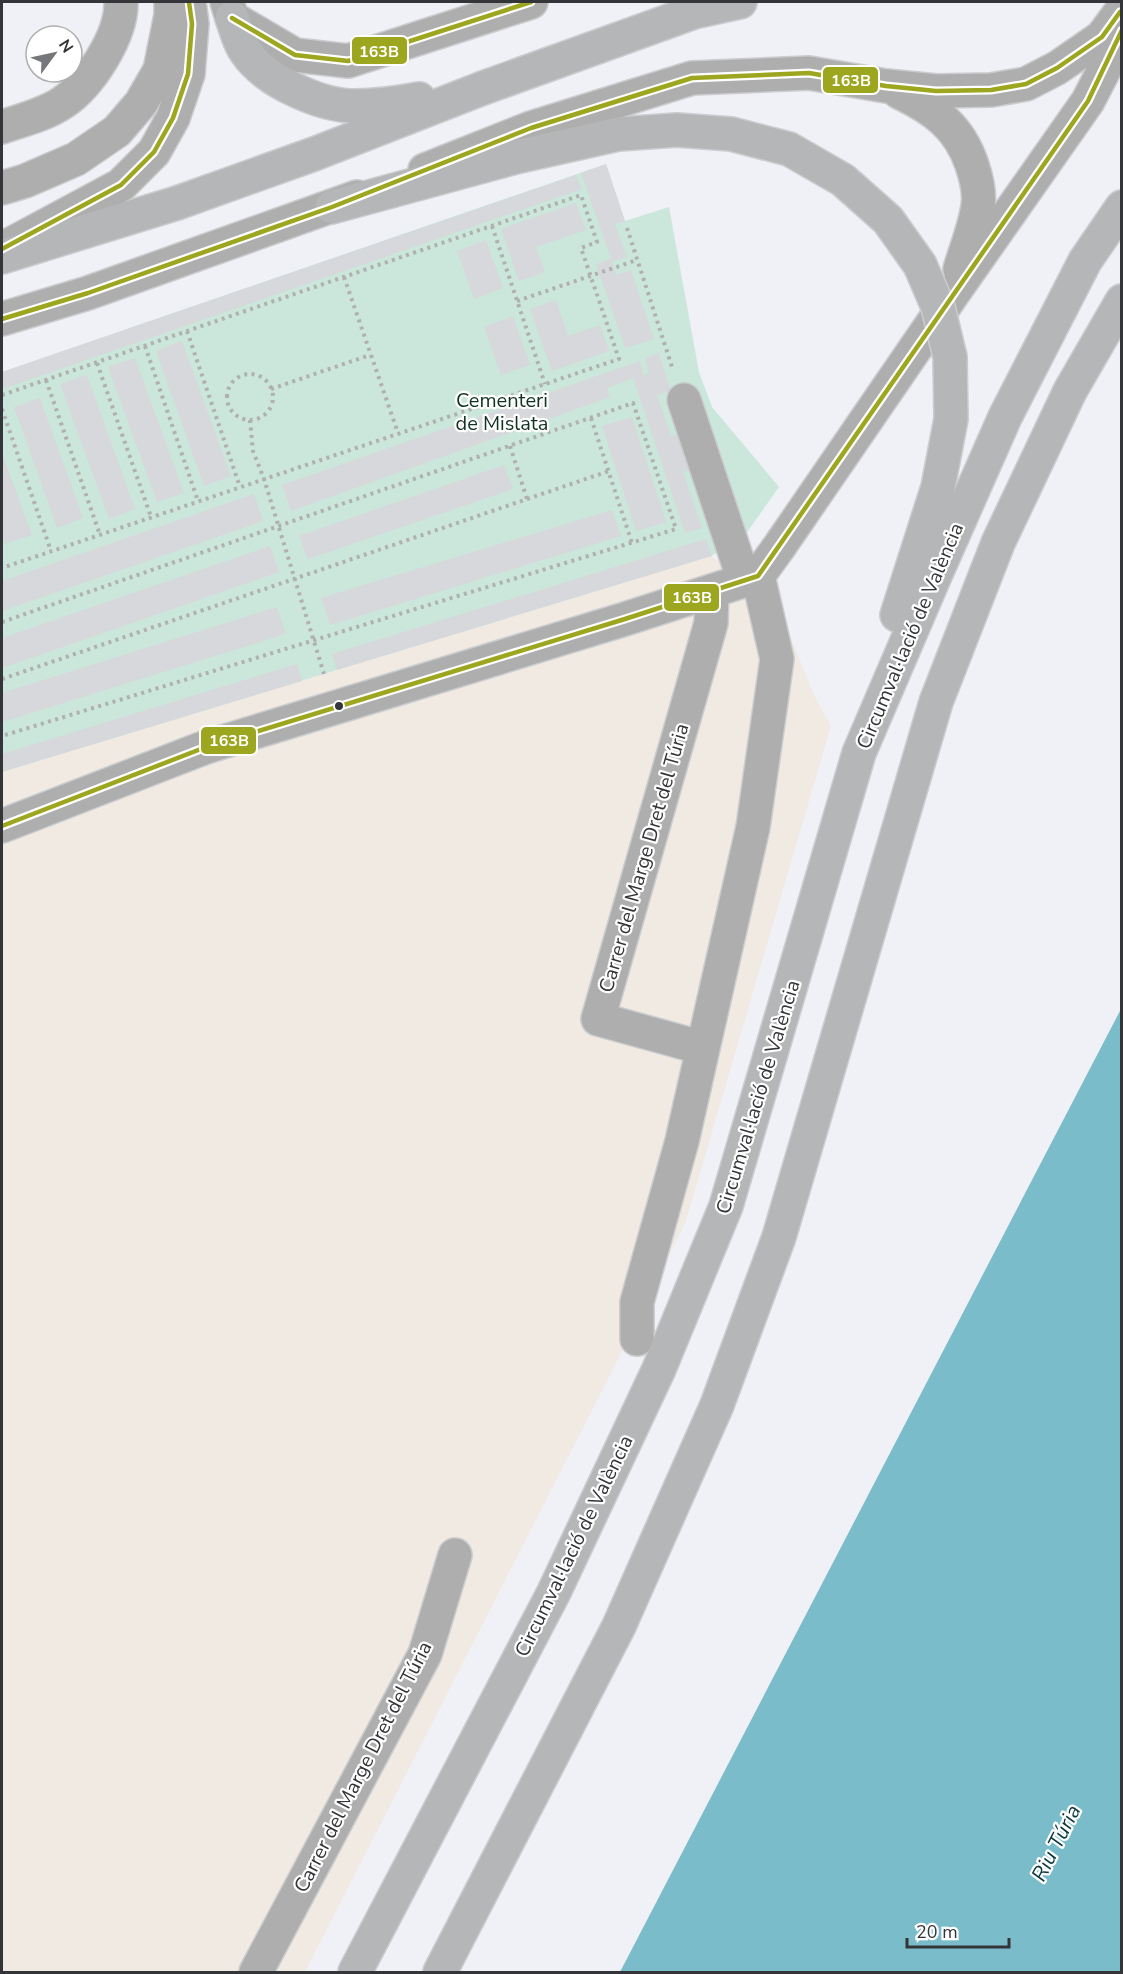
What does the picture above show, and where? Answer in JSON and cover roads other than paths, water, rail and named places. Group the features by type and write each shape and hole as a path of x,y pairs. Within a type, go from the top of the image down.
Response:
{"highway":[{"path":"2,257 177,204 314,154 483,88 694,12 740,2"},
{"path":"229,10 246,52 271,77 312,98 352,106 389,104 483,88"},
{"path":"332,207 516,158 619,134 677,130 731,134 789,148 843,180 888,220 920,265 938,307 950,357 951,419 938,487 875,684 859,753"},
{"name":"Circumval·lació de València","path":"355,1972 554,1592 659,1370 726,1206 859,753 1005,417 1085,261 1122,207"},
{"path":"440,1972 619,1626 717,1405 779,1237 936,702 998,543 1070,391 1122,301"}],"street":[{"path":"2,127 63,103 94,73 113,37 121,2"},
{"path":"2,188 25,181 76,159 117,132 141,104 160,70 171,15 171,2"},
{"path":"2,249 121,184 154,152 173,118 188,74 192,24 189,2"},
{"path":"229,10 295,55 348,61 531,2"},
{"path":"2,319 88,293 332,207 531,128 692,78 809,73 886,86 936,91 991,90 1026,84 1057,68 1102,37 1122,10"},
{"path":"2,826 206,747 751,578 786,537 1088,101 1122,29"},
{"path":"886,86 925,104 952,126 967,150 976,178 978,205 954,292"},
{"path":"637,1339 637,1302 682,1141 753,827 777,659 751,578 684,400"},
{"name":"Carrer del Marge Dret del Túria","path":"703,1048 598,1019 711,623 712,591"},
{"name":"Carrer del Marge Dret del Túria","path":"256,1972 425,1654 455,1555"}],"water":[{"name":"Riu Túria","path":"1121,1009 1121,1972 620,1972"}],"park label":[{"name":"Cementeri de Mislata","path":"502,412"}]}
